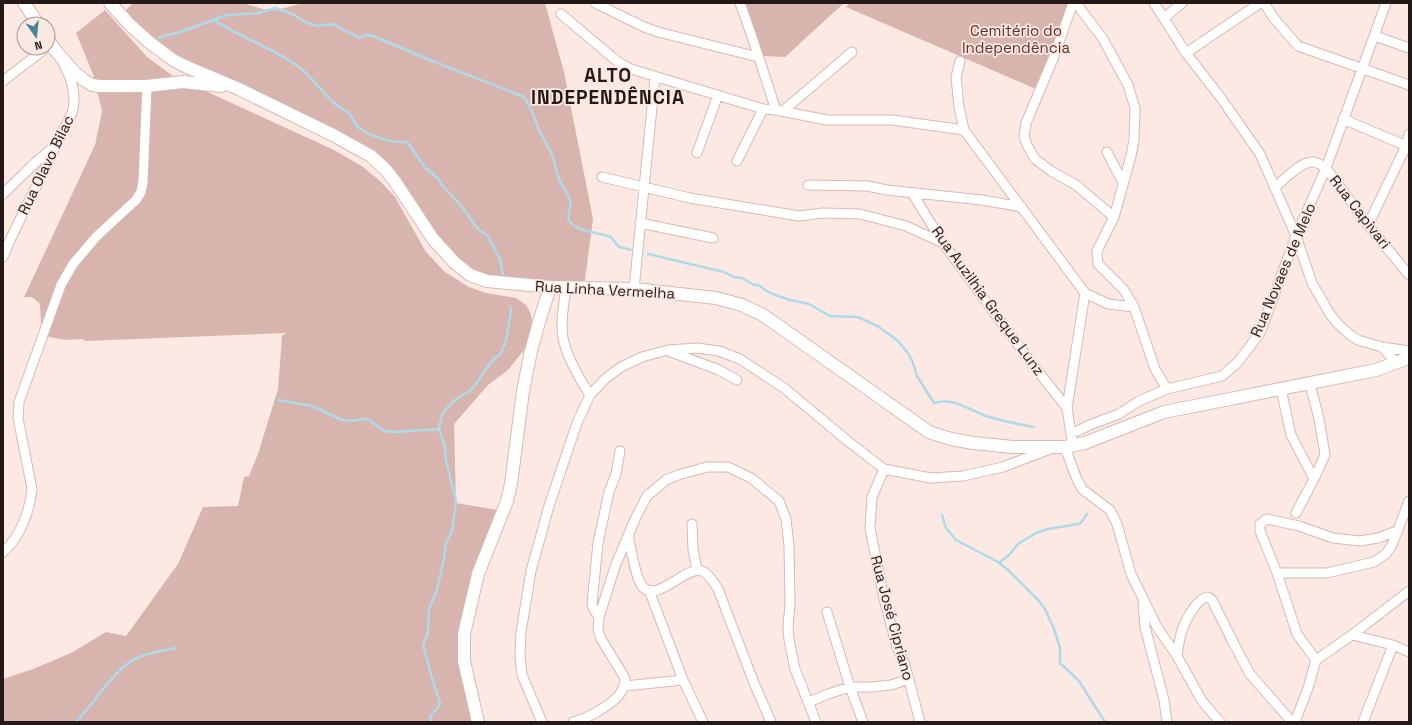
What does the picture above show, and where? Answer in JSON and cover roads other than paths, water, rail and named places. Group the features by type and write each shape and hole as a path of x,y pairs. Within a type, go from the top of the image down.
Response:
{"street":[{"path":"24,3 33,16"},
{"path":"110,3 125,20 149,42 173,60 239,90"},
{"path":"595,3 644,27 658,32 758,57"},
{"path":"740,3 752,33 758,57 780,110"},
{"path":"1073,3 1053,59 1026,123 1024,136 1035,159 1076,185 1114,217"},
{"path":"1076,3 1104,39 1128,85 1135,108 1134,140 1131,156 1114,217 1096,251 1098,264 1124,290 1134,307 1156,369 1167,390"},
{"path":"1154,3 1186,53 1221,98 1260,154 1296,236 1312,283 1330,314 1338,324 1358,340 1382,347 1409,351"},
{"path":"1164,18 1182,3"},
{"path":"1186,53 1260,3"},
{"path":"1264,3 1273,17 1298,46 1409,85"},
{"name":"Rua Novaes de Melo","path":"1070,442 1092,424 1119,414 1139,401 1167,390 1222,376 1238,362 1260,333 1296,236 1326,168 1386,3"},
{"path":"561,14 618,62 631,69 763,109 780,110 827,120 892,120 964,130"},
{"path":"1375,36 1409,48"},
{"path":"56,52 75,73 92,85 147,86 194,82 239,90"},
{"path":"780,110 852,52"},
{"path":"3,82 37,56"},
{"name":"Rua Olavo Bilac","path":"3,257 72,113 75,98 71,80 56,56"},
{"path":"960,61 956,77 959,107 964,130 1085,293 1108,304 1134,307"},
{"path":"634,289 655,77"},
{"path":"3,552 14,541 17,535 29,508 32,489 18,418 19,402 61,285 73,264 97,236 136,200 141,192 143,182 147,86"},
{"name":"Rua Linha Vermelha","path":"239,90 334,135 371,156 386,170 396,183 433,239 455,264 470,275 488,281 550,287 634,289 716,298 742,305 763,315 929,432 951,439 1013,447 1051,448 1070,442 1085,443 1164,412 1376,370 1409,358"},
{"path":"696,153 718,95"},
{"path":"737,161 763,109"},
{"path":"1343,119 1408,146"},
{"path":"1368,225 1408,146 1409,134"},
{"path":"3,194 58,142"},
{"path":"1107,152 1123,183"},
{"path":"1275,187 1300,166 1312,162 1318,163 1326,168"},
{"name":"Rua Capivari","path":"1326,168 1368,225 1409,275"},
{"path":"602,177 690,198 799,216 823,213 860,214 906,226 943,243"},
{"path":"808,185 867,186 912,193 982,200 1022,207"},
{"name":"Rua Auzilhia Greque Lunz","path":"912,193 943,243 1067,408"},
{"path":"640,223 714,238"},
{"path":"478,722 464,661 464,634 478,574 507,501 511,484 523,391 531,351 550,287"},
{"path":"566,287 562,325 563,338 574,368 590,395"},
{"path":"1085,293 1067,408 1070,442 1076,477 1082,489 1110,510 1117,524 1131,574 1157,627 1177,656 1202,701 1220,722"},
{"path":"1382,347 1396,363"},
{"path":"542,722 522,675 520,656 521,632 530,570 577,423 590,395 605,379 621,367 642,357 668,350 697,348 720,351 740,358 784,388 884,469 931,478 963,476 1003,467 1051,448"},
{"path":"668,350 719,370 737,380"},
{"path":"1296,513 1325,455 1310,384"},
{"path":"1282,389 1291,435 1314,479"},
{"path":"599,617 592,604 598,543 608,492 616,474 620,451"},
{"path":"573,722 580,721 600,710 618,696 625,686 625,678 601,639 598,629 599,617 616,564 636,516 647,496 666,480 678,475 707,467 728,467 752,478 779,501 786,519 789,546 789,640 795,669 816,722"},
{"name":"Rua José Cipriano","path":"884,469 872,497 870,528 884,599 897,647 905,665 920,722"},
{"path":"1277,573 1327,573 1374,562 1386,554 1392,545 1409,501"},
{"path":"1316,660 1297,634 1277,573 1260,531 1260,524 1267,520 1299,526 1333,538 1360,541 1378,538 1397,531"},
{"path":"692,524 693,549 697,570"},
{"path":"628,535 636,571 641,584 648,590 683,680 703,722"},
{"path":"648,590 661,589 697,570 703,571 708,575 718,589 754,683 772,722"},
{"path":"1177,656 1181,634 1191,613 1201,600 1208,597 1212,600 1250,674 1293,722 1308,688 1316,660 1352,635 1409,591"},
{"path":"1143,599 1145,627 1164,700 1167,722"},
{"path":"827,612 850,687 863,722"},
{"path":"1352,635 1393,645 1409,652"},
{"path":"1363,722 1393,645"},
{"path":"809,702 850,687 891,685 909,679"},
{"path":"625,686 683,680"}],"waterway":[{"path":"158,38 183,31 227,15 258,13 275,8 293,14 305,22 317,26 330,24 335,25 359,38 366,35 373,36 524,97 550,151 559,179 570,200 571,203 568,218 571,223 590,232 611,237 619,247 631,250"},
{"path":"214,20 279,54 299,67 333,102 348,113 357,126 363,131 388,140 407,142 424,166 439,180 463,208 477,228 488,236 500,259 503,274"},
{"path":"648,254 724,272 734,277 742,278 754,285 758,285 770,293 790,300 809,304 830,316 858,317 879,327 898,341 908,353 917,376 934,403 954,403 986,416 1034,427"},
{"path":"431,722 430,717 439,706 440,702 423,645 428,633 429,609 437,590 446,543 452,531 456,500 446,461 445,446 439,429 440,423 443,413 448,407 455,400 473,388 491,362 501,353 506,341 511,312 510,307"},
{"path":"278,400 312,406 342,420 369,420 384,431 395,432 439,429"},
{"path":"999,563 1009,555 1018,544 1036,533 1048,529 1081,523 1087,514"},
{"path":"942,515 946,528 956,540 998,562 1039,601 1045,609 1054,629 1060,648 1060,663 1079,681 1105,722"},
{"path":"76,722 112,678 128,663 146,654 176,648"}],"district":[{"name":"ALTO INDEPENDÊNCIA","path":"608,86"}],"park label":[{"name":"Cemitério do Independência","path":"1016,40"}]}
